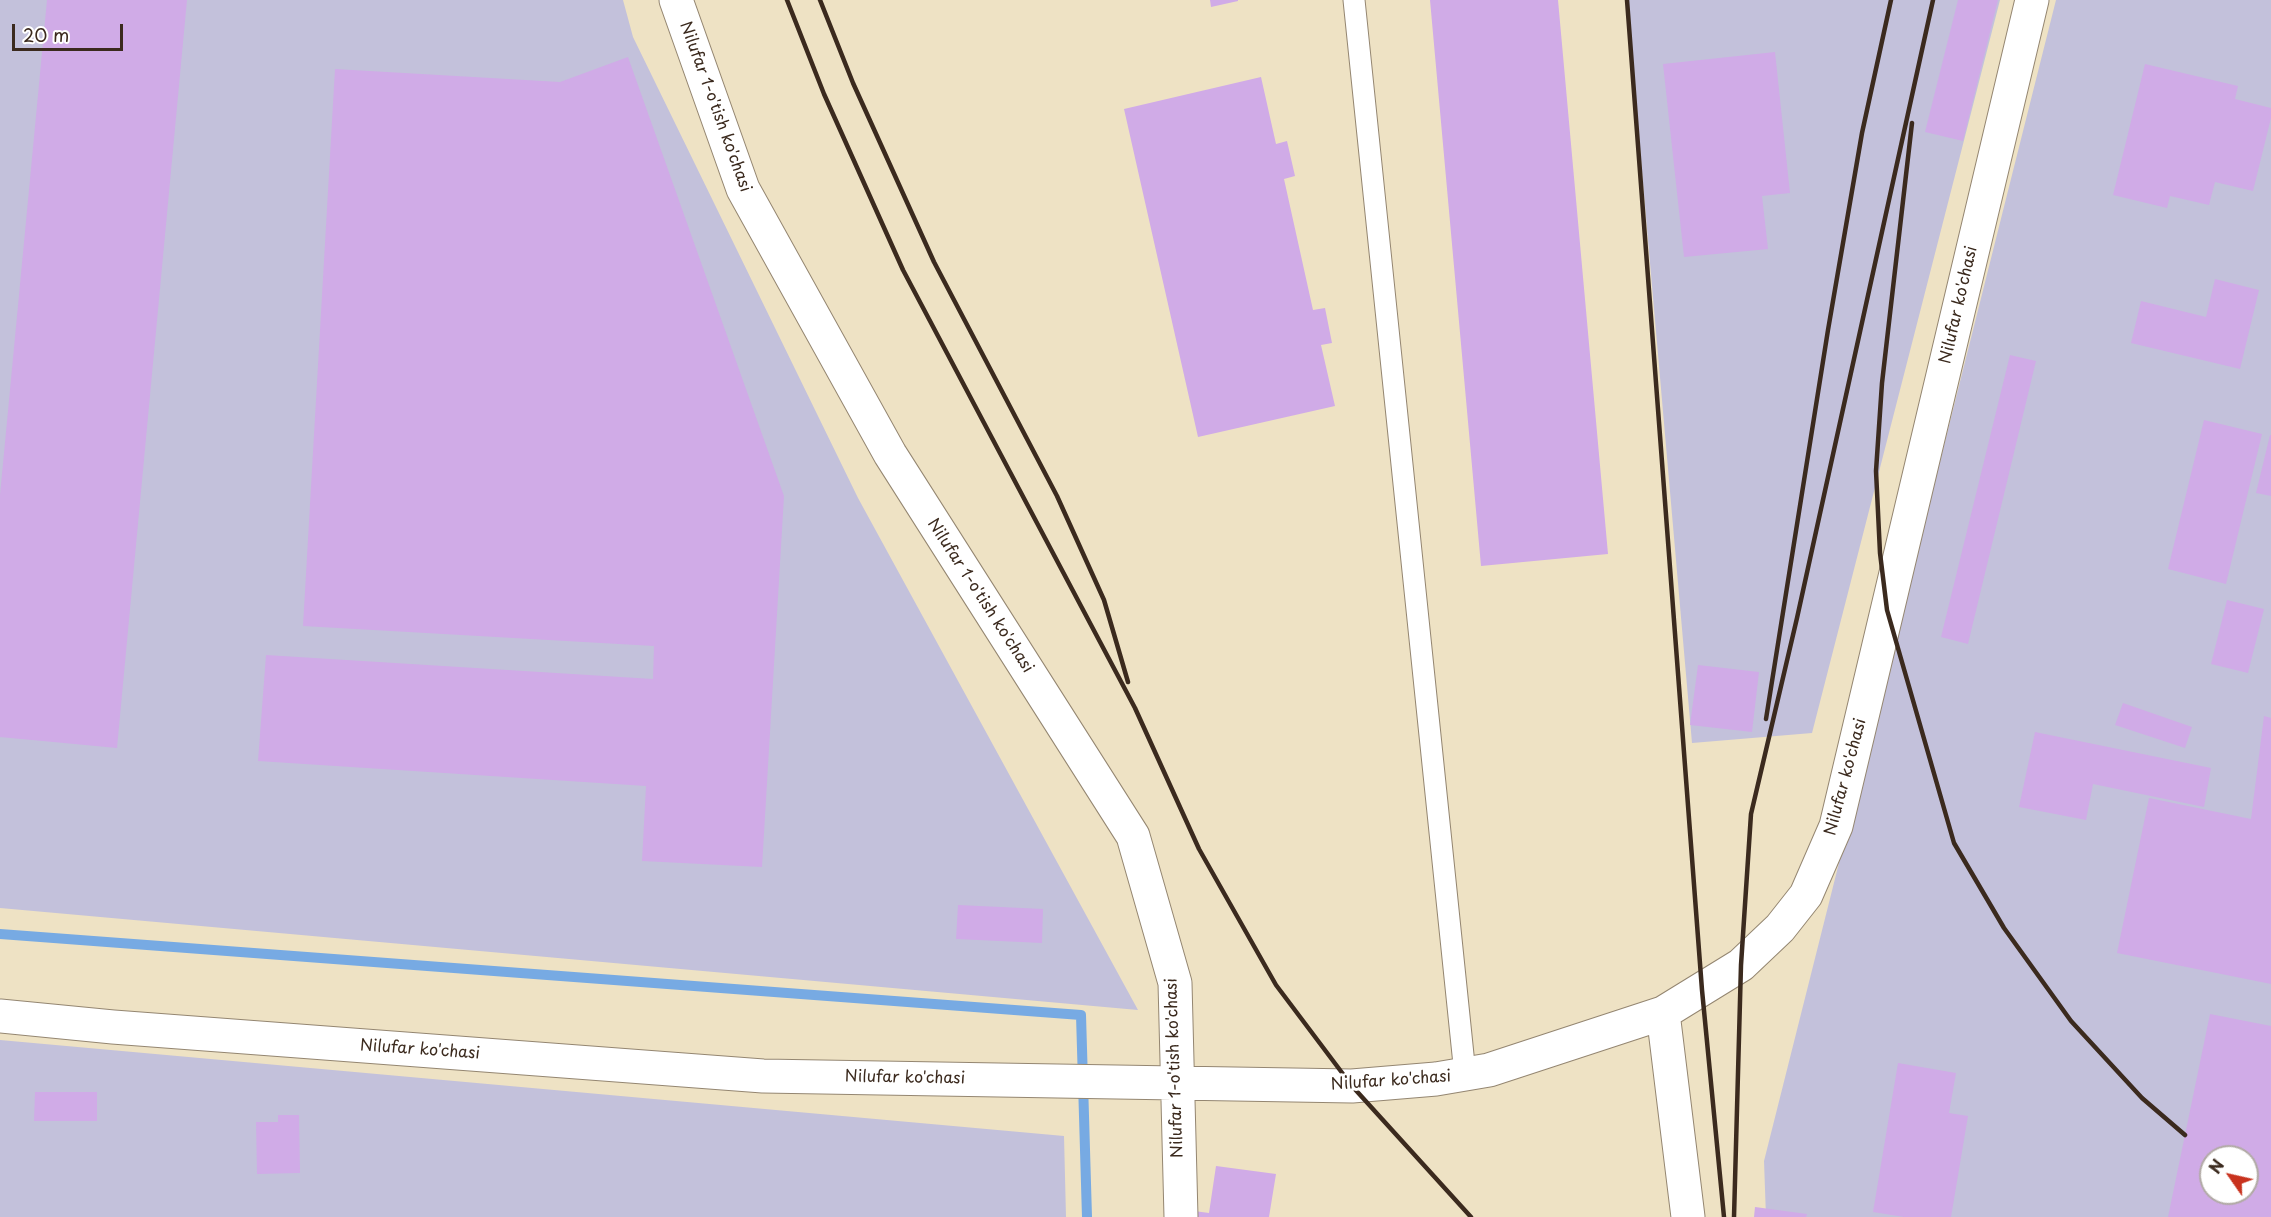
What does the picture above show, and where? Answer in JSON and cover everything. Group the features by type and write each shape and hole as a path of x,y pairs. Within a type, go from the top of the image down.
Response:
{"street":[{"name":"Nilufar 1-o'tish ko'chasi","path":"676,0 743,189 890,454 1133,836 1175,983 1180,1217"},
{"name":"Nilufar ko'chasi","path":"0,1016 113,1027 763,1076 1352,1086 1436,1079 1489,1070 1663,1013 1740,965 1780,928 1806,895 1836,826 2032,0"},
{"path":"1663,1013 1688,1217"}],"lane":[{"path":"1354,0 1465,1074"}],"shaded area":[{"path":"0,0 623,0 633,37 858,498 1138,1010 0,908"},
{"path":"1627,0 2000,0 1812,733 1692,743"},
{"path":"2056,0 2271,0 2271,1217 1766,1217 1764,1161"},
{"path":"0,1040 1064,1136 1066,1217 0,1217"}],"building":[{"path":"47,0 187,0 117,748 0,737 0,495"},
{"path":"1210,0 1238,0 1238,1 1211,7"},
{"path":"1430,0 1558,0 1608,554 1481,566"},
{"path":"1958,0 1998,0 1963,141 1925,132"},
{"path":"1775,52 1790,193 1762,196 1768,249 1684,257 1663,64"},
{"path":"628,57 784,496 762,867 642,861 646,786 258,761 266,655 653,679 654,646 303,626 335,69 560,82"},
{"path":"2145,64 2238,86 2235,99 2271,108 2271,118 2253,191 2215,182 2209,205 2170,196 2167,208 2113,195"},
{"path":"1261,77 1276,144 1287,141 1295,176 1284,179 1313,310 1325,308 1332,343 1321,345 1335,406 1198,437 1124,109"},
{"path":"2215,279 2259,290 2240,369 2131,343 2141,301 2206,317"},
{"path":"2010,355 2036,361 1968,644 1941,637"},
{"path":"2204,420 2262,434 2226,584 2168,569"},
{"path":"2271,435 2271,496 2256,493"},
{"path":"2227,600 2264,609 2248,673 2211,664"},
{"path":"1698,665 1759,672 1752,732 1690,725"},
{"path":"2123,703 2192,727 2185,748 2115,725"},
{"path":"2264,716 2271,718 2271,984 2117,953 2149,798 2251,819"},
{"path":"2035,732 2211,768 2204,807 2093,784 2086,820 2019,807"},
{"path":"958,905 1043,909 1042,943 956,939"},
{"path":"2210,1014 2271,1026 2271,1217 2168,1217"},
{"path":"1898,1063 1956,1073 1949,1113 1968,1116 1951,1217 1904,1217 1873,1212"},
{"path":"35,1092 97,1092 97,1121 34,1121"},
{"path":"278,1115 299,1115 300,1173 257,1174 256,1122 278,1122"},
{"path":"1216,1166 1276,1174 1269,1217 1193,1217 1194,1211 1209,1213"},
{"path":"1755,1207 1807,1214 1806,1217 1754,1217"}],"waterway":[{"path":"0,934 1081,1015 1087,1217"}],"railway":[{"path":"787,0 824,94 903,270 1135,708 1199,849 1276,985 1352,1086 1471,1217"},
{"path":"820,0 853,83 934,262 1057,496 1104,600 1128,682"},
{"path":"1627,0 1702,990 1724,1217"},
{"path":"1766,719 1862,133 1891,0"},
{"path":"1734,1217 1741,965 1751,814 1797,618 1933,0"},
{"path":"1912,123 1882,383 1876,471 1880,553 1887,610 1954,843 2004,928 2071,1021 2142,1098 2185,1135"}]}
